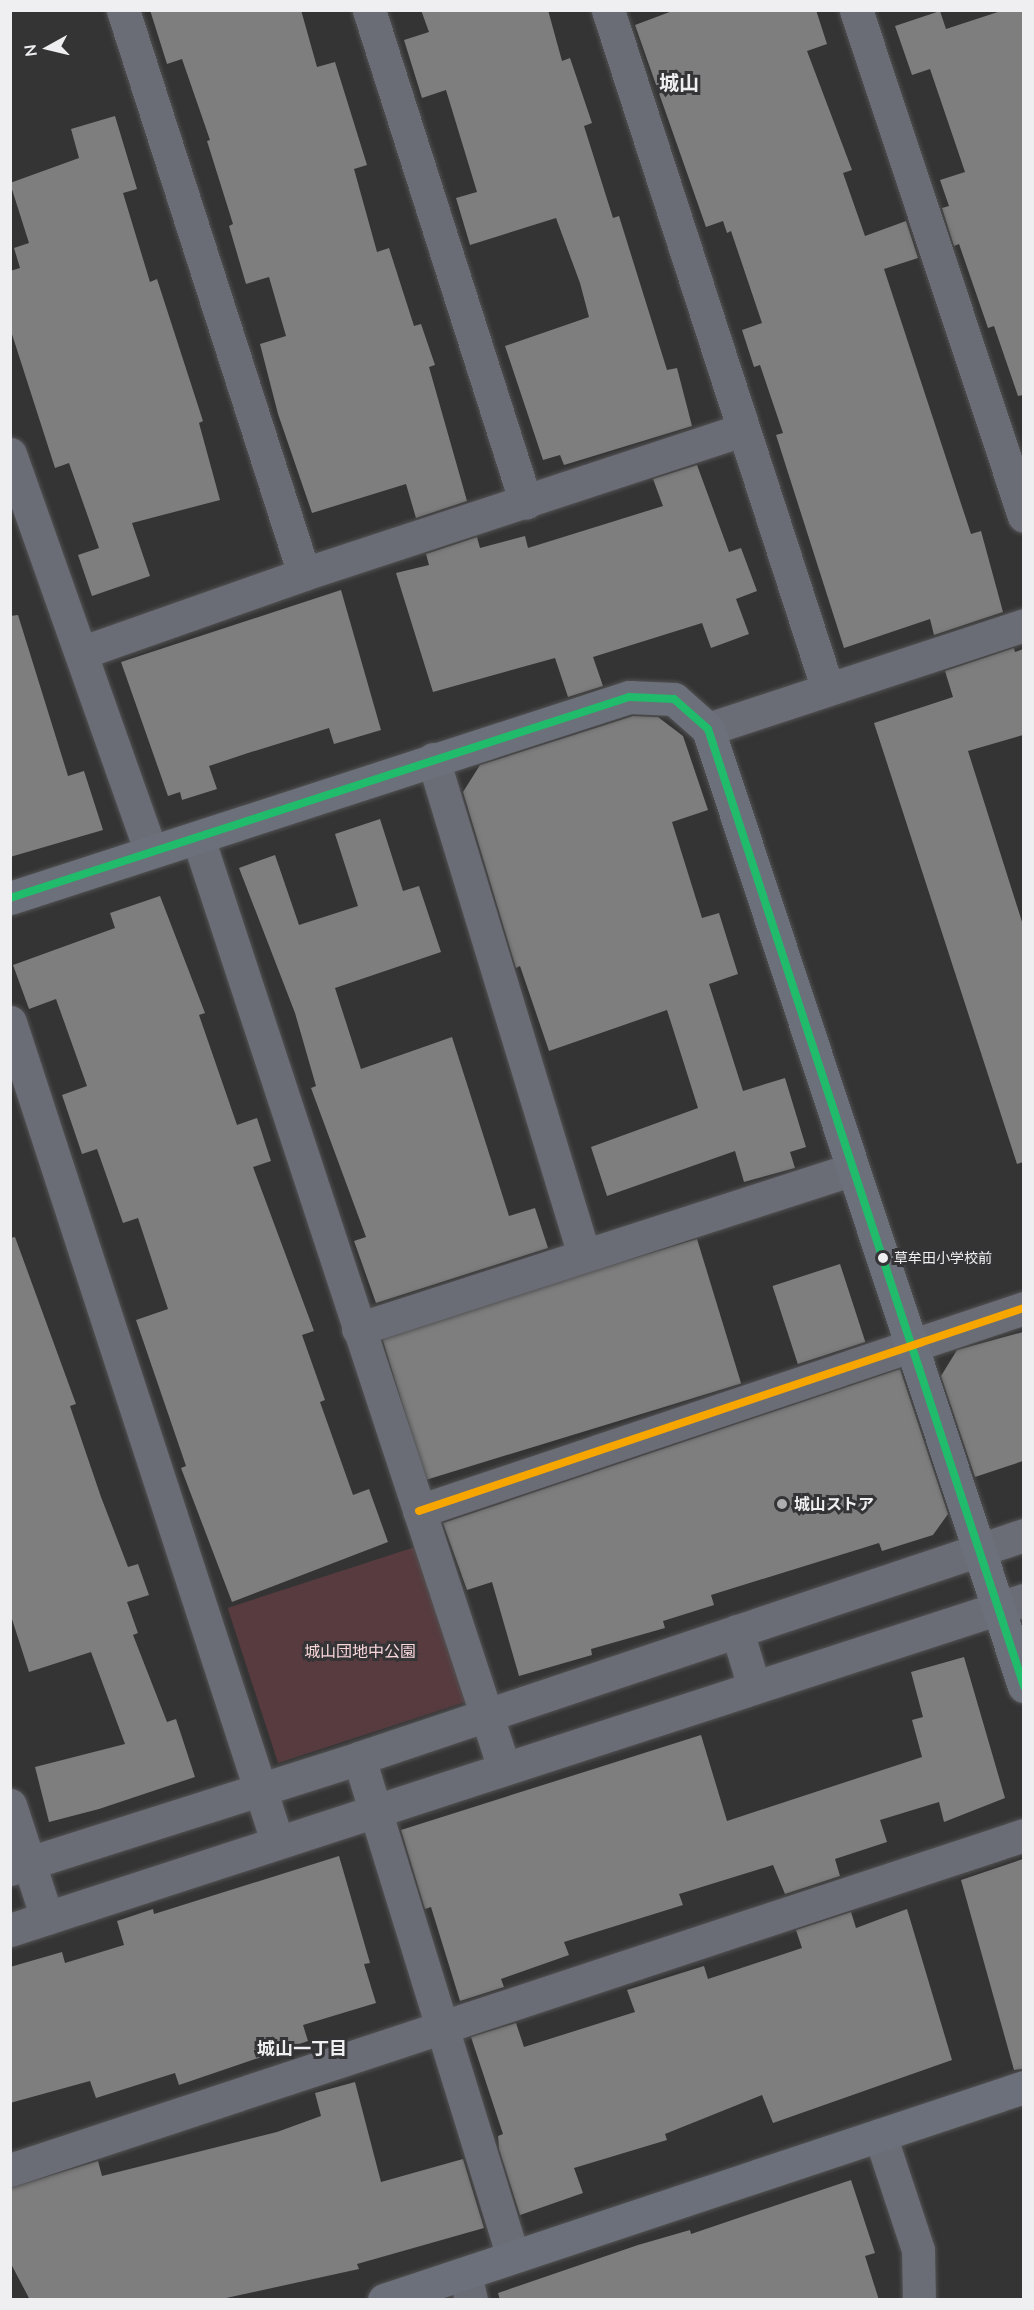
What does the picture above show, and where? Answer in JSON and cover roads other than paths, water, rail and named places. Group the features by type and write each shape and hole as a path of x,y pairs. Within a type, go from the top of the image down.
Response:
{"street":[{"path":"123,10 304,574"},
{"path":"369,10 526,503"},
{"path":"608,10 827,687"},
{"path":"856,10 1023,516"},
{"path":"83,652 304,574 743,430"},
{"path":"10,454 83,652 151,852"},
{"path":"708,729 827,687 1023,625"},
{"path":"10,898 629,697 674,699 708,729 979,1549 1011,1605 1023,1686"},
{"path":"433,759 584,1255"},
{"path":"198,838 504,1768"},
{"path":"10,1022 277,1841"},
{"path":"358,1329 853,1170"},
{"path":"419,1511 1023,1308"},
{"path":"20,1866 359,1758 1023,1535"},
{"path":"10,1930 374,1809 1011,1605"},
{"path":"737,1631 754,1687"},
{"path":"359,1758 513,2257"},
{"path":"10,1805 20,1866 47,1918"},
{"path":"10,2170 1023,1835"},
{"path":"384,2300 468,2287 513,2257 1023,2087"},
{"path":"880,2135 918,2250 919,2300"}],"place":[{"name":"草牟田小学校前","path":"883,1258"},
{"name":"城山ストア","path":"782,1504"}],"district":[{"name":"城山","path":"679,82"},
{"name":"城山一丁目","path":"302,2049"}],"park label":[{"name":"城山団地中公園","path":"360,1651"}]}
